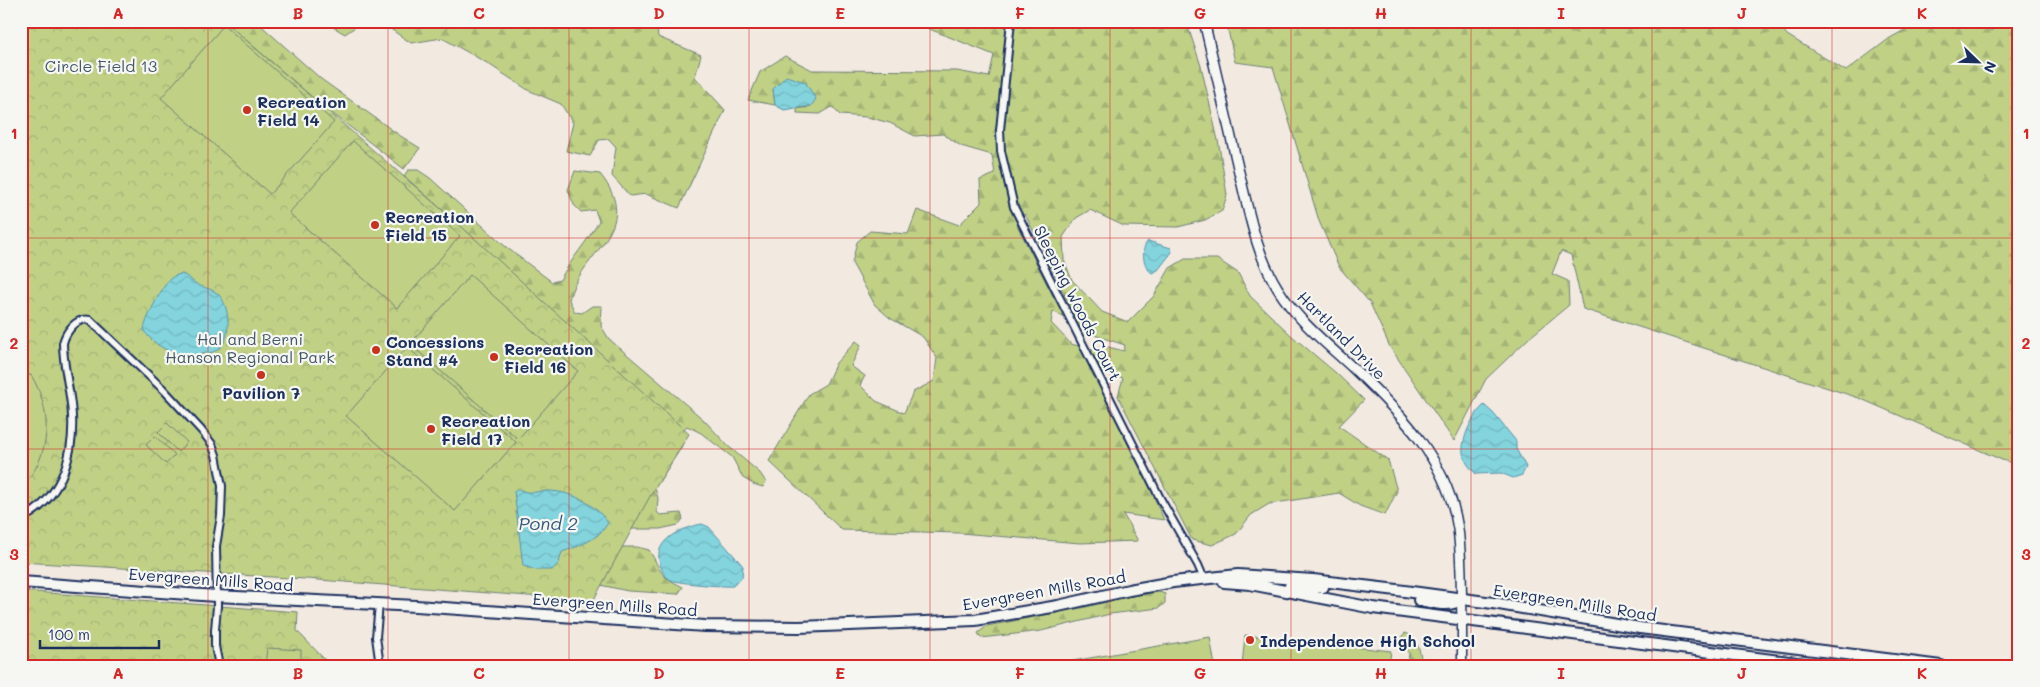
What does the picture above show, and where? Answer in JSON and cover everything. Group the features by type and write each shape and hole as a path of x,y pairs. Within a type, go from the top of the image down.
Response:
{"main road":[{"name":"Hartland Drive","path":"1204,21 1252,226 1266,267 1289,305 1304,322 1394,406 1417,433 1432,457 1444,479 1458,529 1462,620"},
{"name":"Evergreen Mills Road","path":"21,582 705,626 799,627 917,624 975,620 1058,606 1173,582 1238,575 1313,580 1461,599 1640,628 1942,666"},
{"name":"Evergreen Mills Road","path":"1204,579 1276,588 1373,608 1818,666"},
{"path":"1276,588 1296,586 1320,587 1447,604 1455,603 1461,599"}],"street":[{"name":"Sleeping Woods Court","path":"1011,21 1000,130 1001,151 1014,207 1161,500 1204,579"},
{"path":"30,514 51,494 62,477 68,460 72,433 72,415 63,343 64,337 72,326 79,321 90,320 164,390 201,430 212,444 218,459 222,486 221,516 216,546 215,646 219,666"},
{"path":"379,604 376,637 380,666"},
{"path":"1462,620 1462,666"}],"green space":[{"name":"Hal and Berni Hanson Regional Park","path":"21,21 224,21 463,228 689,434 649,498 593,601 306,579 21,562"},
{"path":"224,21 256,21 321,79 420,148 404,169 319,103"},
{"path":"323,21 364,21 345,34"},
{"path":"379,21 656,21 658,37 701,55 695,77 725,110 679,208 646,194 630,196 612,176 616,147 609,139 599,140 590,156 566,151 573,123 561,104 528,90 487,63 442,38 411,43"},
{"path":"923,21 1186,21 1201,66 1219,145 1227,195 1222,211 1205,220 1178,227 1124,226 1090,210 1076,218 1063,237 1064,260 1072,280 1102,312 1128,322 1154,296 1170,268 1185,259 1217,259 1238,273 1250,296 1364,400 1339,426 1388,460 1397,491 1385,515 1360,506 1339,493 1269,504 1251,515 1236,534 1212,545 1192,540 1118,396 1123,378 1104,371 1095,375 1142,470 1164,520 1123,514 1138,541 1080,543 960,533 842,530 769,461 809,394 826,384 836,363 856,341 861,345 851,366 865,376 860,385 876,401 904,413 913,392 934,381 937,358 923,337 890,318 875,305 852,263 857,242 870,231 908,234 917,210 959,225 981,203 980,180 995,174 992,155 961,146 943,134 915,136 890,123 867,117 840,115 832,107 820,114 797,113 797,109 811,106 773,89 775,105 748,100 760,72 785,56 812,70 957,71 989,77 994,55 927,28","holes":["1025,214 1069,304 1053,296 1017,225","1053,311 1097,336 1125,345 1124,351 1104,346 1093,350 1071,344 1051,323"]},
{"path":"1226,21 1776,21 1787,35 1846,71 1890,38 1921,21 1976,21 1991,31 2002,21 2019,21 2019,465 2002,460 1859,398 1583,309 1571,255 1561,251 1552,274 1568,281 1569,305 1529,338 1486,379 1454,441 1390,347 1370,303 1339,267 1319,221 1273,67 1235,62"},
{"name":"Recreation Field 14","path":"224,25 334,122 270,194 161,98"},
{"name":"Recreation Field 15","path":"353,141 460,236 397,308 289,213"},
{"path":"408,170 418,170 430,178 506,247 552,282 560,280 599,221 595,210 581,212 574,205 568,190 575,171 600,174 612,194 616,211 613,226 606,240 575,283 569,300 575,312 582,313 592,306 602,306 601,326 609,339 704,420 728,446 760,473 766,482 763,487 743,478 732,457 701,433 687,426 683,430 684,440 681,448 655,488 658,498 657,512 660,515 681,513 683,519 678,525 660,529 621,529 615,547 637,547 649,550 664,575 683,587 678,594 628,591 591,583 475,239 404,176"},
{"name":"Recreation Field 16","path":"470,275 578,371 518,439 410,344"},
{"name":"Recreation Field 17","path":"407,347 516,442 455,511 346,416"},
{"path":"21,375 31,375 38,389 46,418 46,433 44,448 39,462 21,487"},
{"path":"167,423 187,442 178,452 158,432"},
{"path":"155,436 175,455 166,464 146,445"},
{"path":"21,591 298,612 297,631 331,666 21,666"},
{"path":"1159,592 1165,594 1165,603 1159,608 1110,614 1041,631 981,638 978,633 987,626 1086,607 1131,596"},
{"path":"1405,633 1416,642 1420,651 1422,666 1407,666 1409,654 1402,636"},
{"path":"1245,635 1391,651 1389,666 1242,666"},
{"path":"1210,637 1215,666 1068,666 1067,662"},
{"path":"267,648 301,650 301,666 265,666"}],"water":[{"path":"786,76 805,82 816,99 811,106 784,110 775,105 773,89"},
{"path":"1148,241 1171,248 1172,252 1158,270 1152,273 1146,267 1143,253"},
{"path":"181,274 198,285 216,292 222,299 227,314 228,331 226,339 215,351 197,355 172,352 157,344 144,331 150,312 163,289 171,278"},
{"path":"1484,405 1516,441 1516,449 1526,467 1522,475 1513,478 1501,473 1476,474 1467,464 1463,454 1463,444 1474,417"},
{"name":"Pond 2","path":"518,489 528,492 554,491 572,495 596,509 608,523 594,538 562,552 559,563 552,570 536,570 523,566 514,491"},
{"path":"702,524 709,527 743,566 742,577 733,586 675,581 665,575 663,571 659,556 665,542 671,536 686,528"}],"place":[{"name":"Recreation Field 14","path":"247,110"},
{"name":"Recreation Field 15","path":"375,225"},
{"name":"Concessions Stand #4","path":"376,350"},
{"name":"Recreation Field 16","path":"494,357"},
{"name":"Pavilion 7","path":"261,375"},
{"name":"Recreation Field 17","path":"431,429"},
{"name":"Independence High School","path":"1250,640"}],"park label":[{"name":"Circle Field 13","path":"101,65"}]}
